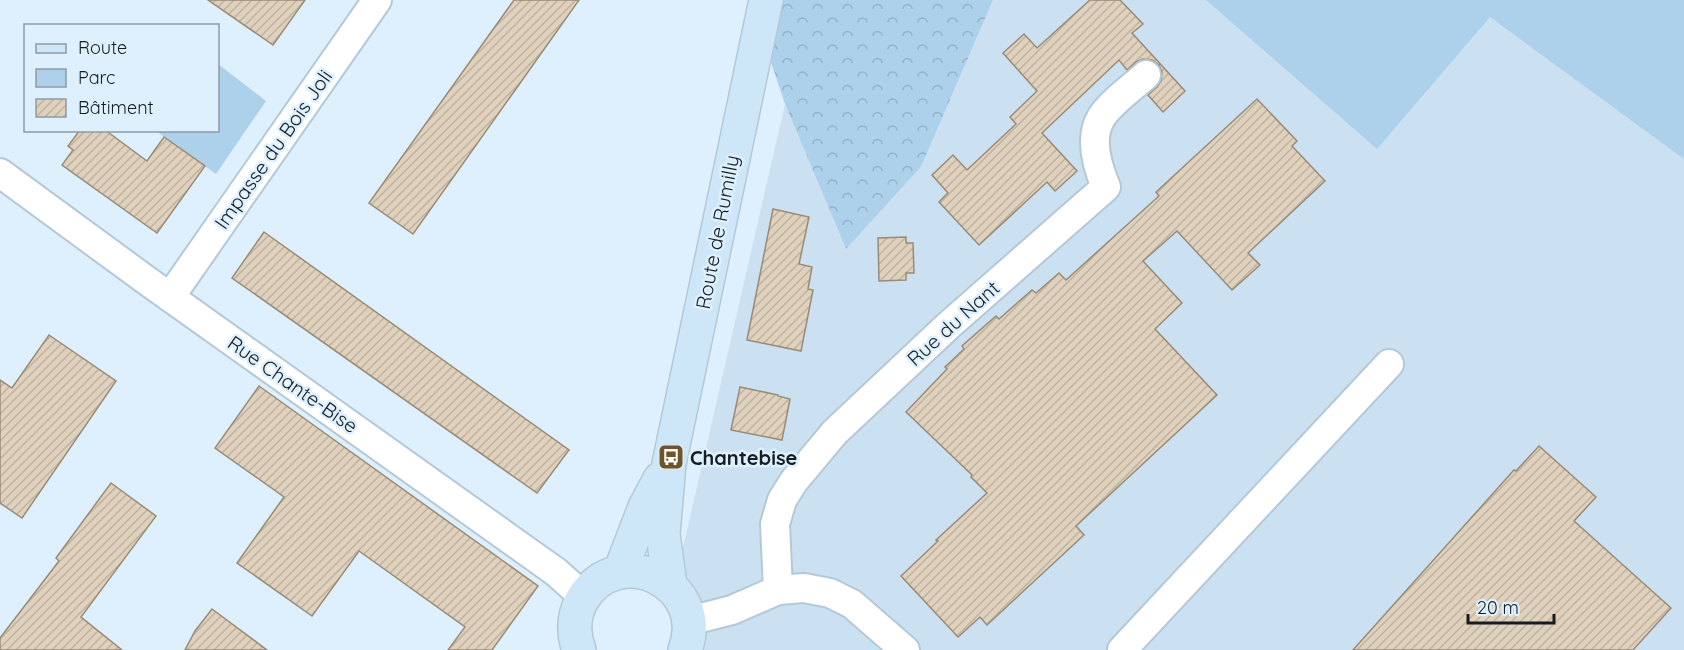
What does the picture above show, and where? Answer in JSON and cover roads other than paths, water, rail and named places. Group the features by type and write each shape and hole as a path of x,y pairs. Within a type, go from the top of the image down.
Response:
{"main road":[{"name":"Route de Rumilly","path":"670,585 663,534 669,464 766,0"},
{"name":"Route de Rumilly","path":"620,572 645,507 669,464"},
{"path":"578,649 575,621 580,604 589,590 604,578 620,572 646,573 670,585 682,601 687,635"}],"street":[{"name":"Impasse du Bois Joli","path":"170,297 377,0"},
{"name":"Rue du Nant","path":"778,590 775,524 782,500 794,481 835,432 949,325 1106,187 1098,165 1095,146 1095,136 1100,119 1105,111 1146,75"},
{"name":"Rue Chante-Bise","path":"0,173 547,566 584,597"},
{"path":"1122,650 1389,364"},
{"path":"687,635 732,610 778,590 804,588 830,593 852,604 905,650"}],"place":[{"name":"Chantebise","path":"671,457"}]}
